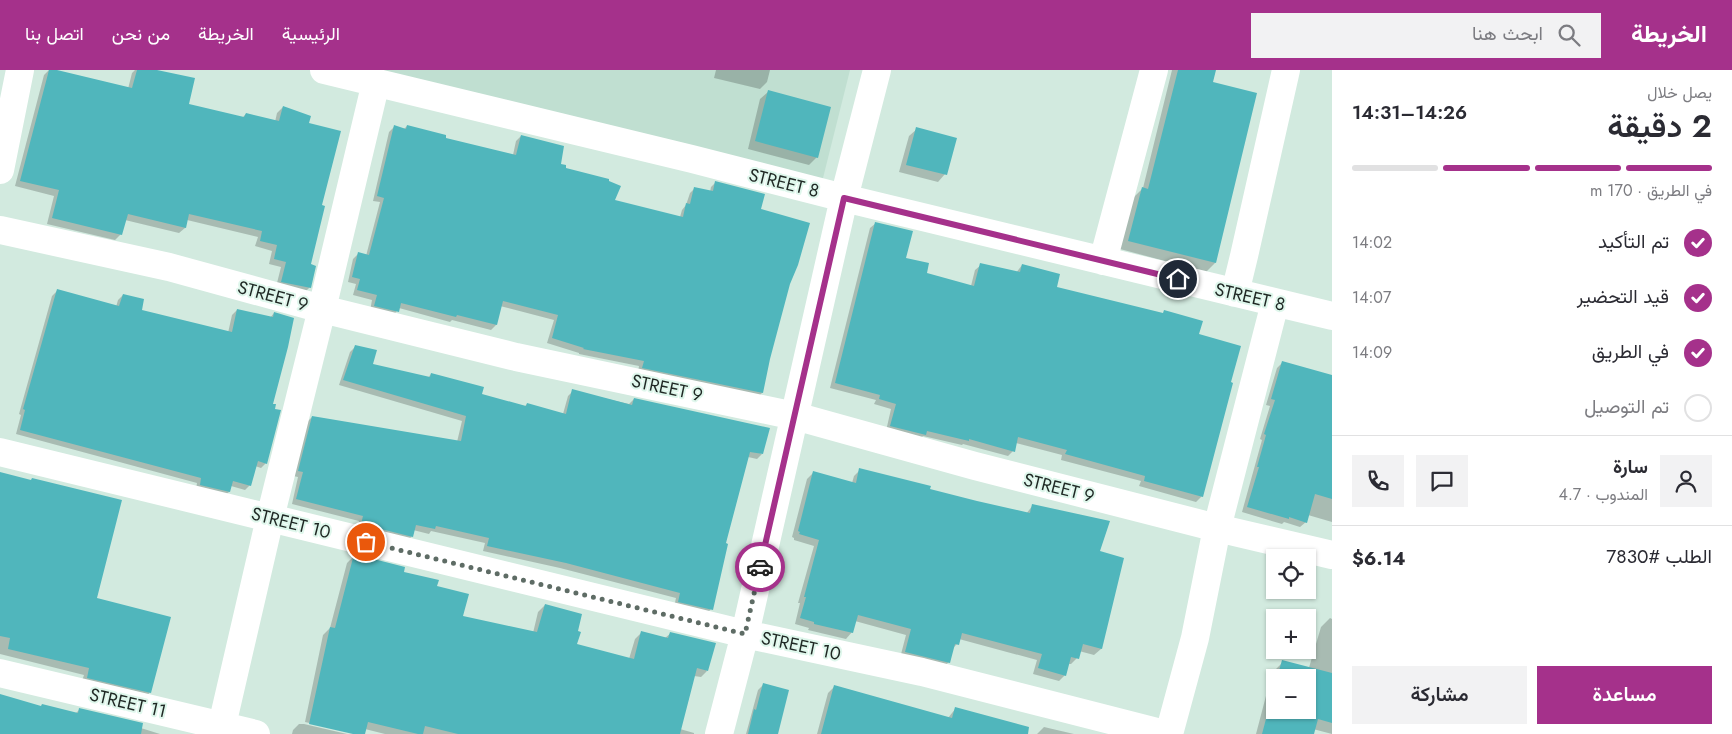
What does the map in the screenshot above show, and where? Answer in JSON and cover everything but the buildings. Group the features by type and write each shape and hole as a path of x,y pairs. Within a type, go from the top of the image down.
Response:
{"street":[{"path":"0,170 20,70"},
{"name":"STREET 8","path":"324,70 1332,316"},
{"path":"719,734 745,634 844,198 876,70"},
{"path":"1103,261 1154,70"},
{"path":"1235,293 1286,70"},
{"path":"221,730 270,518 376,82"},
{"name":"STREET 9","path":"0,230 169,268 322,309 516,357 795,416 975,466 1332,555"},
{"path":"1167,734 1195,638 1218,528 1275,303"},
{"name":"STREET 10","path":"0,452 745,634 922,672 1167,734"},
{"name":"STREET 11","path":"0,673 221,730 256,734"}],"shaded area":[{"path":"363,70 850,70 822,182"}],"way so far":[{"path":"366,542 745,634 760,567"}],"route":[{"path":"760,567 844,198 1178,279"}]}
